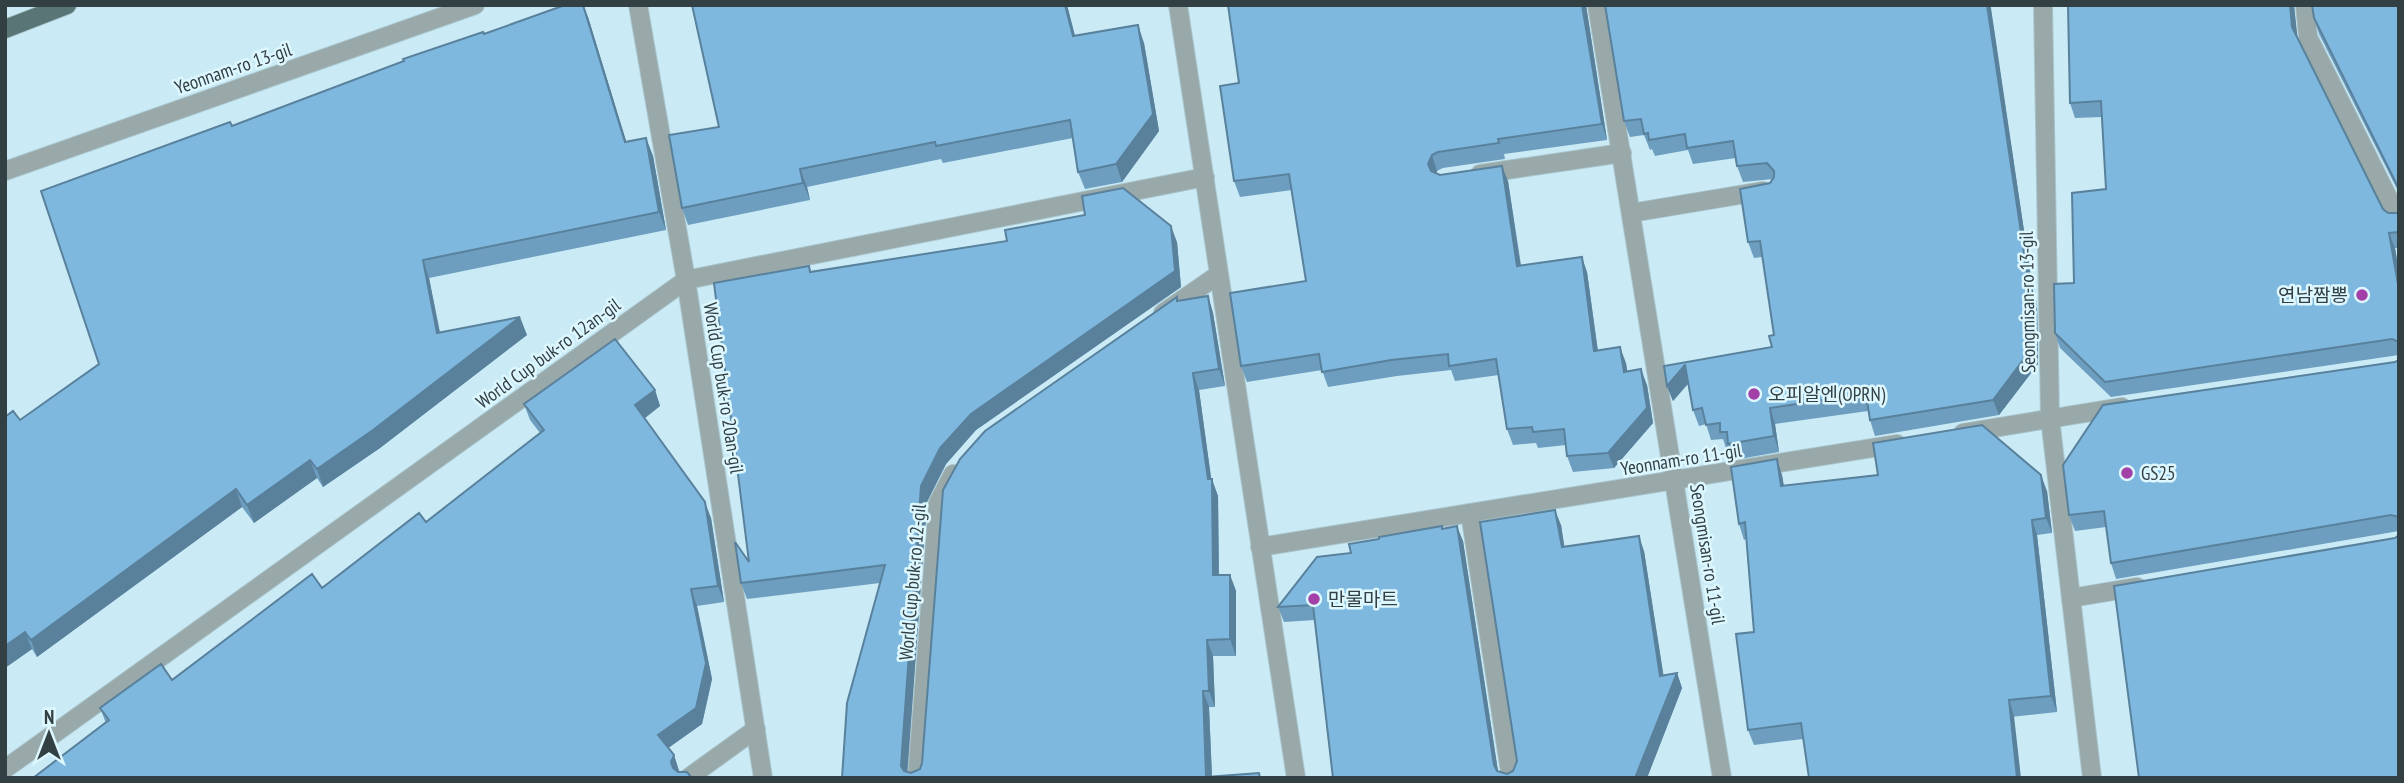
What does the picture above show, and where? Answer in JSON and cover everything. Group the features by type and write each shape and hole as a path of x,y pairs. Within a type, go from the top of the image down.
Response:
{"main road":[{"path":"5,29 67,5"}],"street":[{"name":"Yeonnam-ro 13-gil","path":"5,171 475,5"},
{"name":"World Cup buk-ro 20an-gil","path":"638,5 686,280 763,778"},
{"path":"1178,5 1296,778"},
{"name":"Seongmisan-ro 11-gil","path":"1597,5 1722,778"},
{"name":"Seongmisan-ro 13-gil","path":"2043,5 2050,418 2092,778"},
{"path":"2305,5 2308,37 2399,219"},
{"path":"1459,177 1622,153"},
{"name":"World Cup buk-ro 12an-gil","path":"5,769 686,280 1205,177"},
{"path":"1632,213 1769,190"},
{"path":"1153,320 1218,275"},
{"path":"1943,436 2144,404"},
{"name":"Yeonnam-ro 11-gil","path":"1260,547 1916,441"},
{"name":"World Cup buk-ro 12-gil","path":"917,778 938,503 956,469 965,459"},
{"path":"1471,513 1511,778"},
{"path":"2071,598 2153,584"},
{"path":"688,778 756,729"}],"building":[{"path":"565,5 583,5 625,142 646,138 659,212 423,260 437,333 520,317 373,430 317,469 310,460 247,505 236,489 31,640 25,632 5,646 5,417 13,411 20,420 99,364 41,191 230,122 232,126 404,61 403,59"},
{"path":"692,5 1065,5 1073,36 1138,25 1153,114 1116,164 1078,172 1070,120 936,146 935,142 800,169 803,183 682,208 669,135 719,127"},
{"path":"1228,5 1582,5 1602,124 1498,139 1499,143 1438,152 1432,155 1428,164 1431,171 1440,175 1502,166 1517,266 1582,257 1594,351 1620,347 1624,372 1641,369 1647,408 1608,453 1567,456 1564,429 1533,432 1532,427 1507,429 1496,359 1449,366 1448,354 1391,360 1322,372 1319,354 1241,366 1230,293 1306,281 1289,174 1234,181 1220,86 1239,83"},
{"path":"1605,5 1987,5 2031,286 2032,348 1993,400 1870,420 1866,394 1770,408 1774,436 1728,444 1727,432 1720,432 1720,423 1706,425 1702,408 1693,410 1685,365 1667,386 1664,366 1772,347 1769,336 1774,335 1760,241 1748,242 1740,189 1770,183 1774,171 1767,163 1737,166 1733,141 1687,148 1685,134 1649,140 1648,133 1644,134 1641,119 1624,121"},
{"path":"2068,5 2290,5 2292,27 2383,209 2388,213 2399,213 2399,232 2389,233 2399,290 2399,342 2392,339 2105,382 2055,333 2054,284 2074,283 2072,193 2106,189 2101,101 2070,103"},
{"path":"2312,5 2399,5 2399,189 2314,18"},
{"path":"1123,188 1171,226 1175,271 971,414 940,448 921,486 901,766 904,771 911,773 920,769 922,763 943,490 960,459 985,431 1177,297 1177,301 1208,296 1219,369 1193,373 1208,479 1212,479 1213,575 1230,575 1230,639 1207,640 1209,691 1203,691 1206,777 1259,773 1260,778 842,778 847,703 885,565 741,583 735,542 749,562 714,283 809,266 810,272 1007,241 1005,230 1085,215 1082,196"},
{"path":"615,339 655,390 635,405 705,502 718,586 691,589 706,663 696,708 658,735 674,755 671,762 673,768 678,772 687,772 692,778 33,778 109,720 100,708 161,664 172,680 312,574 322,588 419,513 426,522 544,430 524,404"},
{"path":"2399,360 2399,517 2391,515 2111,563 2104,511 2069,515 2063,465 2103,405"},
{"path":"1982,425 2041,475 2046,518 2032,520 2051,696 2009,700 2017,778 1809,778 1801,723 1748,730 1736,634 1754,632 1745,522 1739,524 1731,467 1777,459 1781,486 1878,475 1873,443"},
{"path":"1555,510 1562,547 1639,536 1660,676 1677,673 1635,778 1333,778 1313,605 1278,607 1317,557 1351,553 1349,544 1379,537 1457,526 1494,765 1497,771 1507,774 1513,771 1517,761 1480,522"},
{"path":"2399,535 2399,778 2139,778 2114,586 2395,538"}],"place":[{"name":"연남짬뽕","path":"2362,295"},
{"name":"오피알엔(OPRN)","path":"1754,394"},
{"name":"GS25","path":"2127,473"},
{"name":"만물마트","path":"1314,599"}]}
